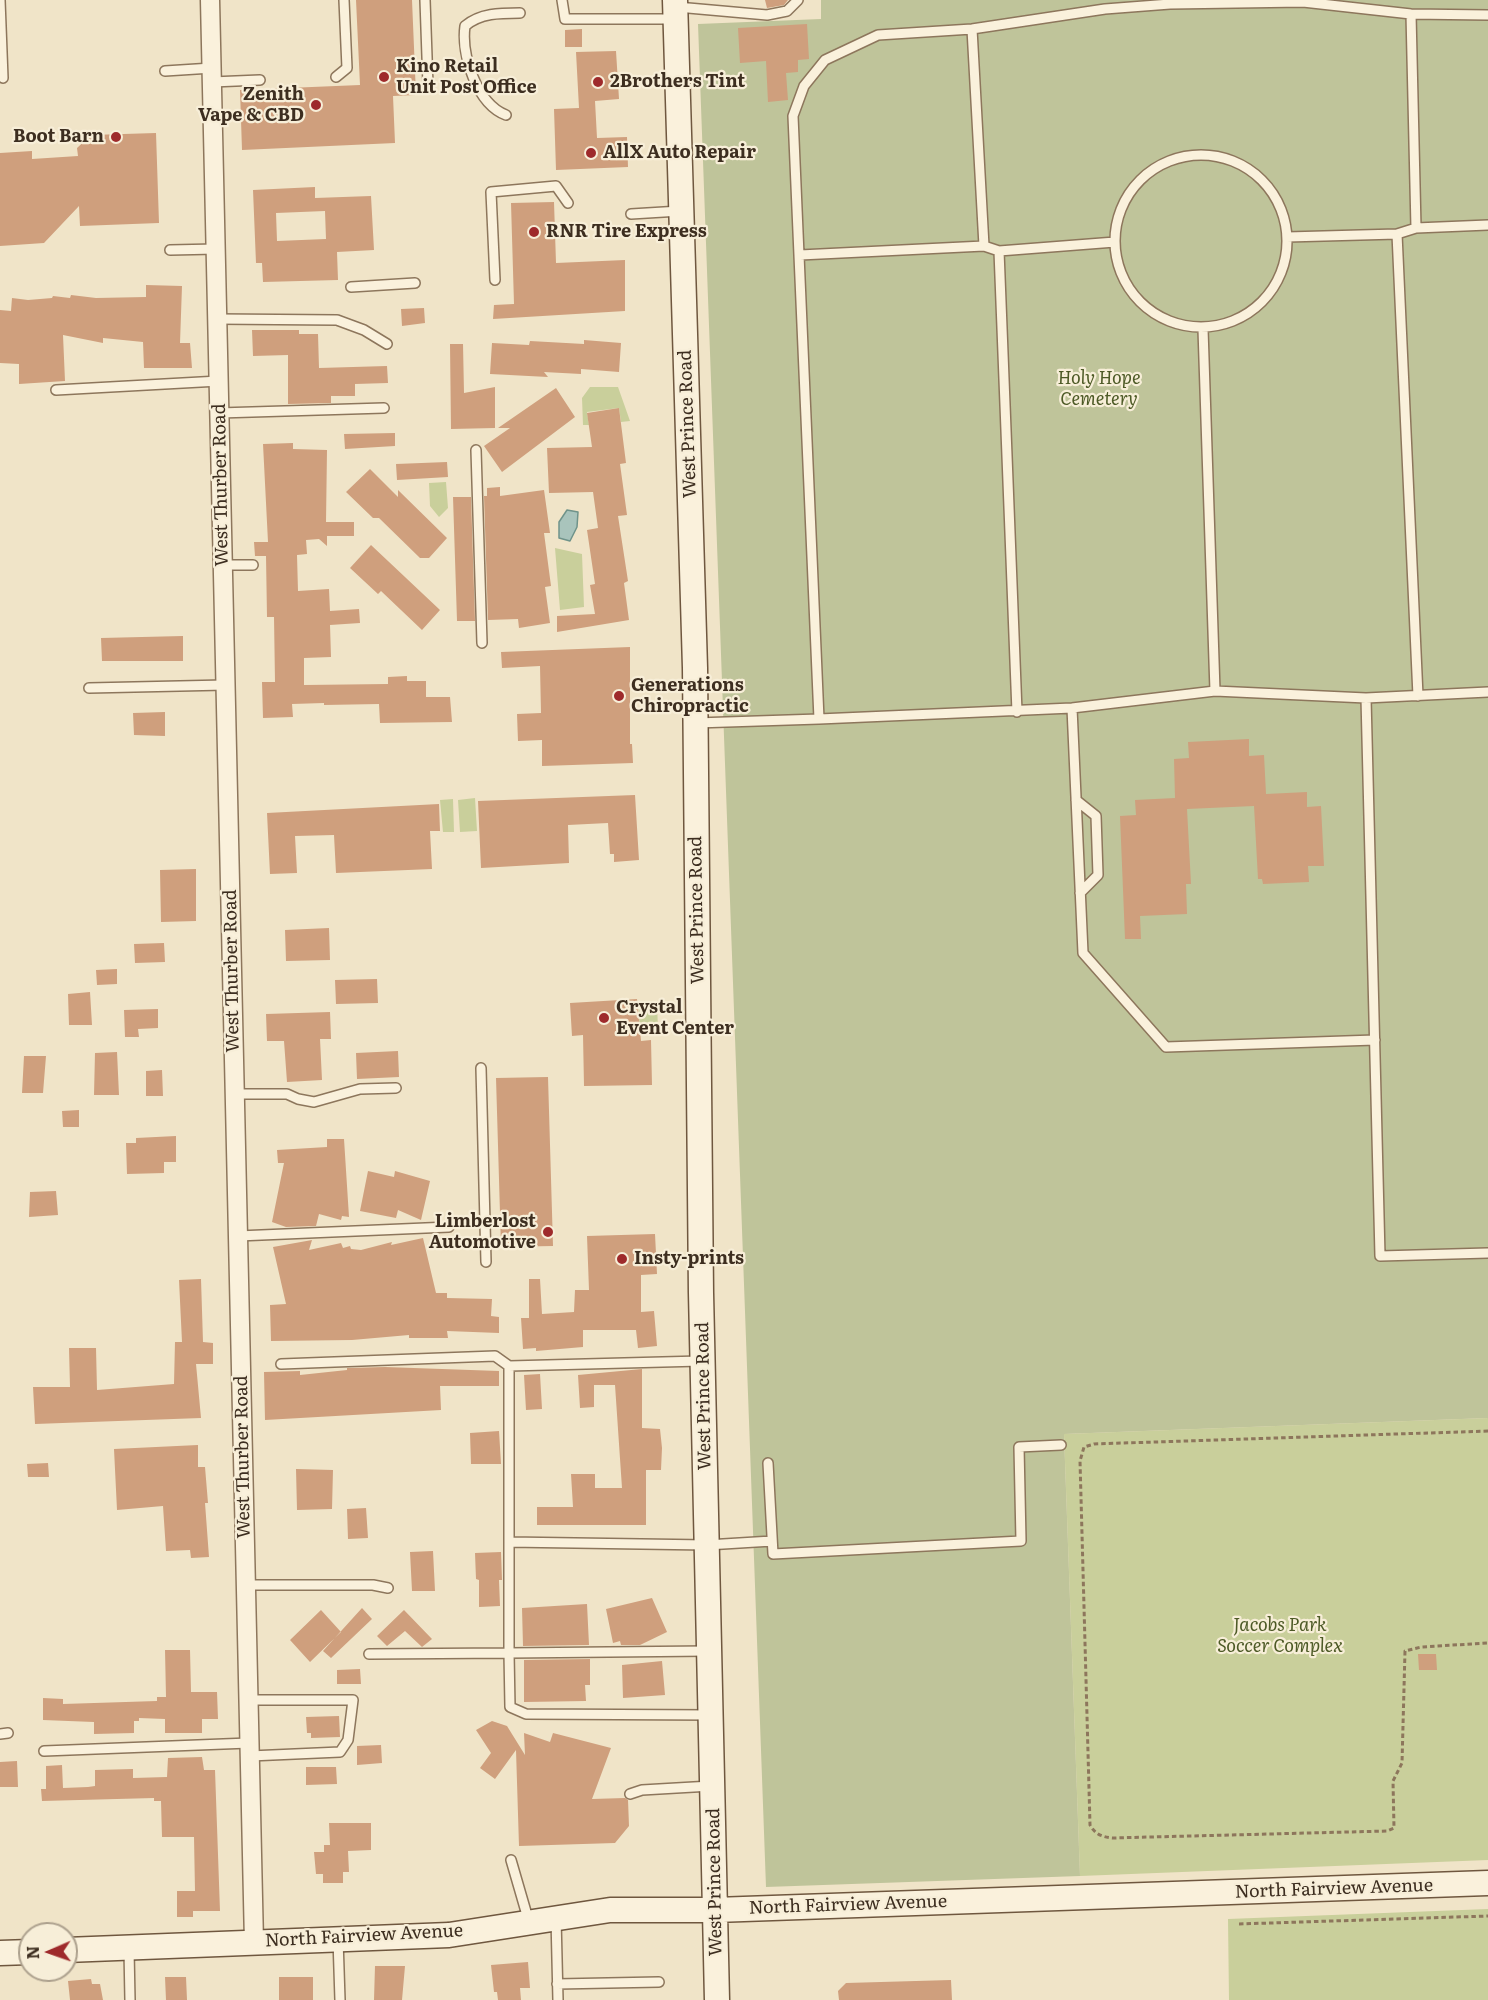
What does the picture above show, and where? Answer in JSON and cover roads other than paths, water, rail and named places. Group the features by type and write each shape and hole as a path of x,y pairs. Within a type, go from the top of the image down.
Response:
{"main road":[{"name":"West Prince Road","path":"676,8 695,723 703,1360 717,2000"},
{"name":"North Fairview Avenue","path":"78,1949 449,1935 610,1910 715,1910 1488,1883"},
{"path":"0,1953 18,1952"}],"street":[{"name":"West Thurber Road","path":"210,0 254,1942"}],"lane":[{"path":"0,0 3,78"},
{"path":"336,77 347,68 344,0"},
{"path":"425,0 428,85"},
{"path":"562,0 565,19 676,8 734,10 767,15 787,11 798,0"},
{"path":"819,718 793,116 804,86 825,60 878,35 972,28 1170,2 1303,2 1411,14 1488,15"},
{"path":"506,115 495,110 482,95 467,57 463,36 465,26 473,18 482,15 520,13"},
{"path":"1411,14 1416,228"},
{"path":"972,28 984,246"},
{"path":"165,71 260,80"},
{"path":"1197,154 1222,157 1252,171 1269,187 1282,212 1287,237 1284,265 1270,293 1252,311 1222,325 1203,329 1184,326 1154,313 1130,290 1119,265 1115,242 1120,211 1135,186 1150,171 1171,160 1197,154"},
{"path":"495,279 491,192 556,186 568,203"},
{"path":"631,214 681,211"},
{"path":"1287,237 1397,234 1416,228 1488,225"},
{"path":"1397,234 1418,696"},
{"path":"800,255 984,246 999,251 1115,242"},
{"path":"170,250 216,249"},
{"path":"999,251 1017,712"},
{"path":"351,287 415,283"},
{"path":"217,319 337,320 364,330 387,344"},
{"path":"1203,329 1215,691"},
{"path":"56,390 219,381"},
{"path":"219,413 384,408"},
{"path":"476,450 482,643"},
{"path":"223,565 253,565"},
{"path":"89,688 225,685"},
{"path":"695,723 1017,712 1072,708 1215,691 1366,699 1488,692"},
{"path":"1366,699 1380,1256 1488,1253"},
{"path":"1072,708 1083,953 1166,1047 1375,1040"},
{"path":"1076,800 1096,816 1098,875 1080,893"},
{"path":"481,1068 486,1262"},
{"path":"235,1094 288,1094 298,1099 314,1102 360,1089 396,1088"},
{"path":"238,1236 449,1227"},
{"path":"281,1364 495,1356 509,1366 703,1360"},
{"path":"509,1366 508,1653 510,1707 526,1714 711,1715"},
{"path":"768,1463 773,1554 1021,1541 1019,1447 1061,1445"},
{"path":"509,1542 707,1545 772,1542"},
{"path":"246,1585 388,1587"},
{"path":"369,1654 709,1651"},
{"path":"44,1751 340,1752 348,1740 353,1700 248,1700"},
{"path":"630,1794 642,1790 712,1786"},
{"path":"511,1860 529,1922"},
{"path":"556,1918 558,2000"},
{"path":"338,1939 340,2000"},
{"path":"129,1947 130,2000"},
{"path":"557,1984 659,1982"}],"water":[{"path":"567,510 578,512 577,527 570,541 559,538 559,522"}],"place":[{"name":"Kino Retail Unit Post Office","path":"384,77"},
{"name":"2Brothers Tint","path":"598,82"},
{"name":"Zenith Vape & CBD","path":"316,105"},
{"name":"Boot Barn","path":"116,137"},
{"name":"AllX Auto Repair","path":"591,153"},
{"name":"RNR Tire Express","path":"534,232"},
{"name":"Generations Chiropractic","path":"619,696"},
{"name":"Crystal Event Center","path":"604,1018"},
{"name":"Limberlost Automotive","path":"548,1232"},
{"name":"Insty-prints","path":"622,1259"}],"park label":[{"name":"Holy Hope Cemetery","path":"1099,389"},
{"name":"Jacobs Park Soccer Complex","path":"1280,1636"}]}
